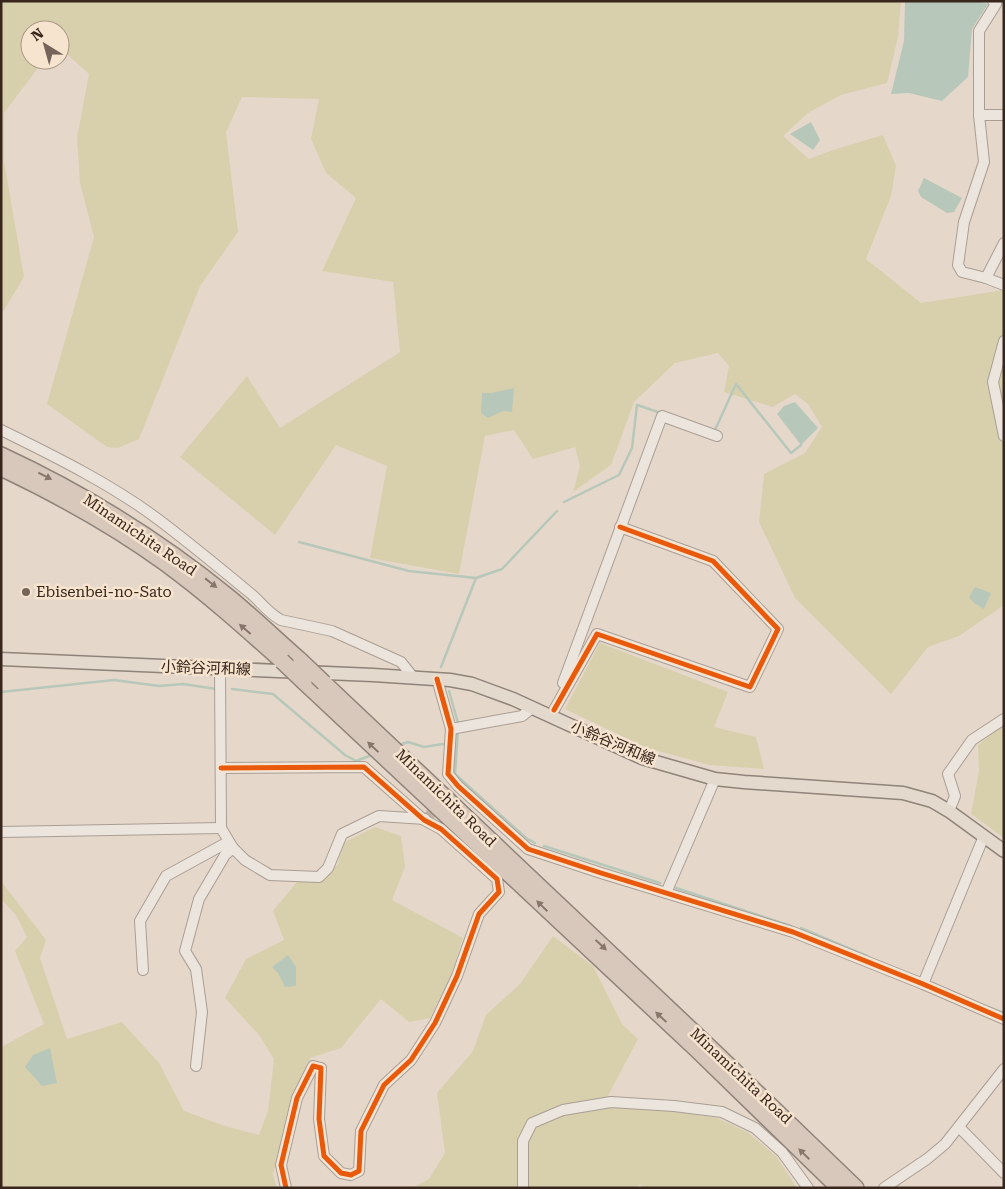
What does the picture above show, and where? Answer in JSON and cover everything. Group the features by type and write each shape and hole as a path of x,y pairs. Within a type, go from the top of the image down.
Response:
{"highway":[{"name":"Minamichita Road","path":"1,455 45,475 91,501 172,553 230,598 301,661 728,1064 856,1188"},
{"name":"Minamichita Road","path":"1,468 46,490 86,513 165,563 222,608 282,661 696,1049 839,1188"}],"main road":[{"name":"小鈴谷河和線","path":"1,660 413,677 472,684 514,699 532,708 552,713 642,758 715,778 744,782 903,792 932,801 1004,851"}],"street":[{"path":"993,1 996,4 979,31 979,115 984,162 964,222 958,265 962,272 986,278 1004,286"},
{"path":"979,115 1004,115"},
{"path":"986,278 1004,242"},
{"path":"1004,341 993,382 1001,402 1004,436"},
{"path":"552,713 662,416 717,436"},
{"path":"1,430 103,484 161,522 208,558 258,600 276,618 332,631 401,662 413,677"},
{"path":"552,713 597,634 750,687 778,629 713,561 620,528"},
{"path":"220,668 221,828 230,845 245,860 270,875 319,877 328,868 342,834 379,816 426,818"},
{"path":"436,679 451,730 448,774 455,788 528,849 793,932 1004,1019"},
{"path":"451,730 522,716 532,708"},
{"path":"949,811 956,796 948,774 972,740 1004,719"},
{"path":"221,768 364,767 441,829 497,879 499,892 480,914 457,976 435,1023 411,1060 384,1085 361,1131 359,1171 351,1174 341,1173 324,1156 319,1119 321,1068 313,1066 297,1098 281,1165 286,1188"},
{"path":"666,893 715,778"},
{"path":"1,832 221,828"},
{"path":"923,984 984,836"},
{"path":"143,970 140,921 166,876 230,845"},
{"path":"196,1066 202,1012 196,969 185,951 199,899 230,845"},
{"path":"884,1188 927,1159 945,1144 1004,1068"},
{"path":"522,1188 523,1141 532,1123 563,1110 611,1102 674,1106 722,1112 755,1128 782,1152 808,1188"},
{"path":"959,1127 1004,1173"}],"shaded area":[{"path":"1,1 901,1 898,37 887,83 841,95 808,113 783,136 809,159 883,135 896,166 891,196 866,259 921,303 1004,290 1004,605 959,636 928,647 891,694 795,598 759,522 764,474 805,453 822,427 808,404 795,394 773,407 724,392 729,366 718,353 675,363 634,402 611,465 573,492 580,466 575,447 533,459 514,430 485,436 459,574 370,558 387,466 336,445 275,535 180,457 247,376 280,428 400,352 393,282 322,271 356,198 326,173 311,139 319,99 242,97 226,132 238,232 200,286 139,439 118,448 107,447 47,404 94,237 80,183 77,138 89,74 70,57 70,20 20,20 20,70 36,70 4,113 4,161 24,277 1,315"},
{"path":"905,1 978,1 988,4 972,29 968,77 942,101 909,93 891,94 904,41"},
{"path":"811,122 820,140 813,150 790,134"},
{"path":"924,178 962,198 954,212 947,213 921,197 918,191"},
{"path":"514,388 512,412 503,411 488,418 481,413 482,393"},
{"path":"795,402 818,428 801,445 777,414 784,406"},
{"path":"975,587 991,593 984,609 974,603 969,597"},
{"path":"600,643 728,692 714,727 756,737 764,769 710,765 647,748 565,709"},
{"path":"1004,724 1004,838 971,814 979,771 978,745"},
{"path":"375,827 401,836 405,867 392,900 463,938 451,975 430,1018 409,1022 381,999 341,1048 310,1058 290,1100 283,1142 273,1174 277,1188 1,1188 1,1047 44,1024 15,951 27,937 16,915 1,899 1,881 46,940 40,958 67,1039 122,1022 159,1063 184,1111 225,1126 259,1135 268,1111 274,1059 259,1035 225,998 246,959 284,940 273,911 297,882 321,881 338,864 343,843"},
{"path":"553,936 593,966 622,1024 638,1039 602,1107 672,1111 717,1118 747,1132 776,1156 797,1188 643,1188 640,1184 635,1188 412,1188 429,1179 445,1153 437,1093 473,1051 486,1015 520,984"},
{"path":"288,955 296,967 296,986 285,987 278,973 272,967"},
{"path":"50,1048 57,1083 42,1086 25,1067 33,1055"}],"waterway":[{"path":"714,430 736,384 791,453 801,445"},
{"path":"564,502 619,475 632,448 637,405 661,413"},
{"path":"476,578 502,569 557,511"},
{"path":"299,542 409,571 476,578 441,667"},
{"path":"1,692 114,680 159,686 183,684 216,689"},
{"path":"232,689 273,694 345,755 356,761 369,756"},
{"path":"449,691 458,723"},
{"path":"458,731 455,774 526,838 535,843"},
{"path":"402,744 408,742 424,747 443,744"},
{"path":"544,846 660,883"},
{"path":"676,888 791,926"},
{"path":"801,928 867,956"},
{"path":"988,1007 1004,1013"}],"tunnel":[{"path":"428,817 452,791"}],"cycle path":[{"path":"554,710 597,634 750,687 778,629 713,561 620,527"},
{"path":"437,679 451,729 448,774 458,786 528,849 793,932 1004,1019"},
{"path":"221,768 364,767 424,820 441,829 497,879 499,892 479,914 457,976 435,1023 411,1060 384,1085 361,1131 359,1171 351,1175 341,1173 324,1156 319,1119 321,1068 313,1066 297,1098 281,1165 286,1188"}],"place":[{"name":"Ebisenbei-no-Sato","path":"26,592"}]}
